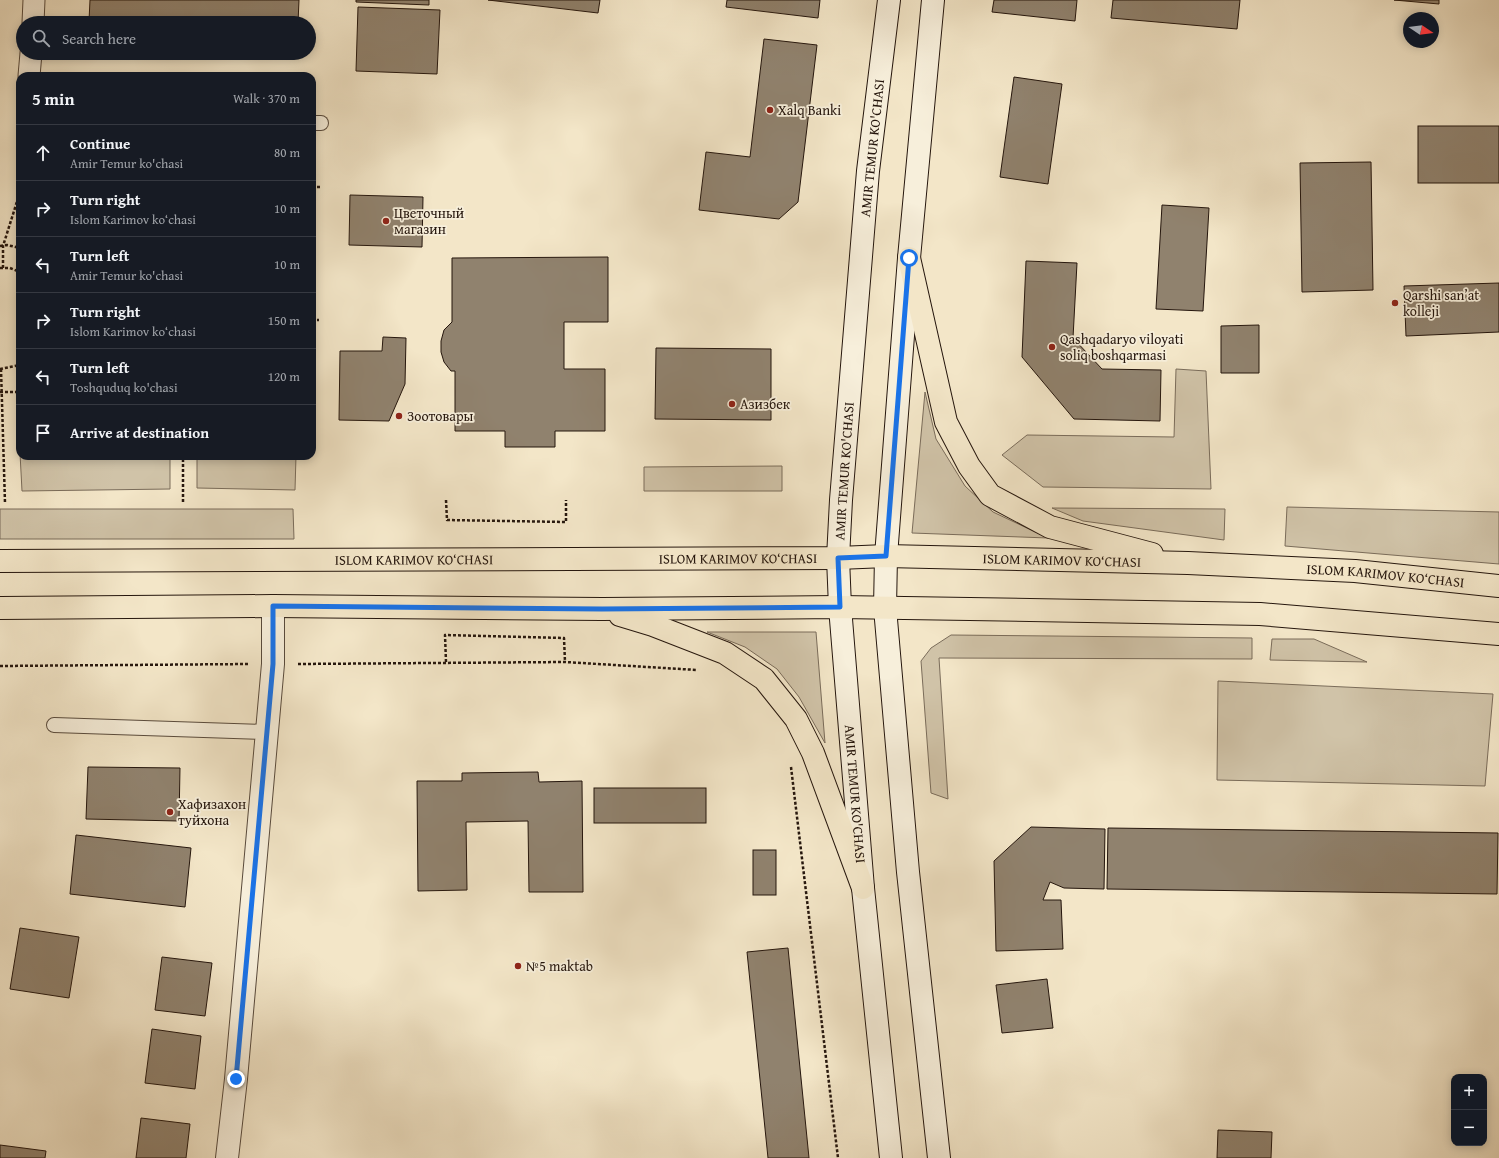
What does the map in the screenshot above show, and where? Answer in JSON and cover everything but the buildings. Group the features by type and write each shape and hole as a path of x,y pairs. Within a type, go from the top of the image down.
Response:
{"main road":[{"name":"AMIR TEMUR KO'CHASI","path":"890,0 868,171 840,500 838,558 840,607 863,888 891,1158"},
{"path":"933,0 909,258 886,556 885,608 908,872 939,1158"},
{"path":"909,258 946,422 969,466 990,495 1050,527 1188,563"},
{"name":"ISLOM KARIMOV KO‘CHASI","path":"0,561 838,558 886,556 1188,563 1355,571 1499,586"},
{"path":"0,608 273,606 602,609 840,607 1260,614 1499,634"},
{"path":"227,1158 236,1079 273,664 273,606"},
{"path":"602,609 653,625 725,654 764,679 796,719 813,753 863,888"}],"street":[{"path":"33,16 34,0"},
{"path":"29,72 30,60"}],"lane":[{"path":"54,725 267,732"}],"path":[{"path":"316,187 322,187"},
{"path":"16,203 1,246 2,268 10,268 16,270"},
{"path":"1,246 16,248"},
{"path":"5,503 1,369 16,366"},
{"path":"1,392 16,392"},
{"path":"183,502 184,460"},
{"path":"446,500 447,520 566,522 566,500"},
{"path":"446,662 445,635 564,638 565,662"},
{"path":"0,666 565,662 697,670"},
{"path":"789,760 795,797 838,1158"}],"shaded area":[{"path":"1176,369 1206,371 1211,489 1043,487 1002,455 1027,435 1174,437"},
{"path":"925,392 936,439 965,486 993,512 1048,538 912,533"},
{"path":"20,460 170,460 170,489 22,491"},
{"path":"197,460 296,460 295,490 197,488"},
{"path":"782,466 782,491 644,491 644,467"},
{"path":"1287,507 1499,512 1499,564 1285,546"},
{"path":"1052,508 1225,509 1224,540 1083,521"},
{"path":"0,509 293,509 294,539 0,539"},
{"path":"707,632 816,632 825,743 799,697 777,669 745,647"},
{"path":"951,635 1252,638 1252,659 939,658 948,799 931,793 921,661 931,648"},
{"path":"1272,639 1314,639 1367,662 1270,660"},
{"path":"1218,681 1493,694 1485,786 1217,780"}],"place":[{"name":"Xalq Banki","path":"770,110"},
{"name":"Цветочный магазин","path":"386,221"},
{"name":"Qarshi san’at kolleji","path":"1395,303"},
{"name":"Qashqadaryo viloyati soliq boshqarmasi","path":"1052,347"},
{"name":"Азизбек","path":"732,404"},
{"name":"Зоотовары","path":"399,416"},
{"name":"Хафизахон туйхона","path":"170,812"},
{"name":"№5 maktab","path":"518,966"}],"route":[{"path":"236,1079 273,664 273,606 602,609 840,607 838,558 886,556 909,258"}]}
